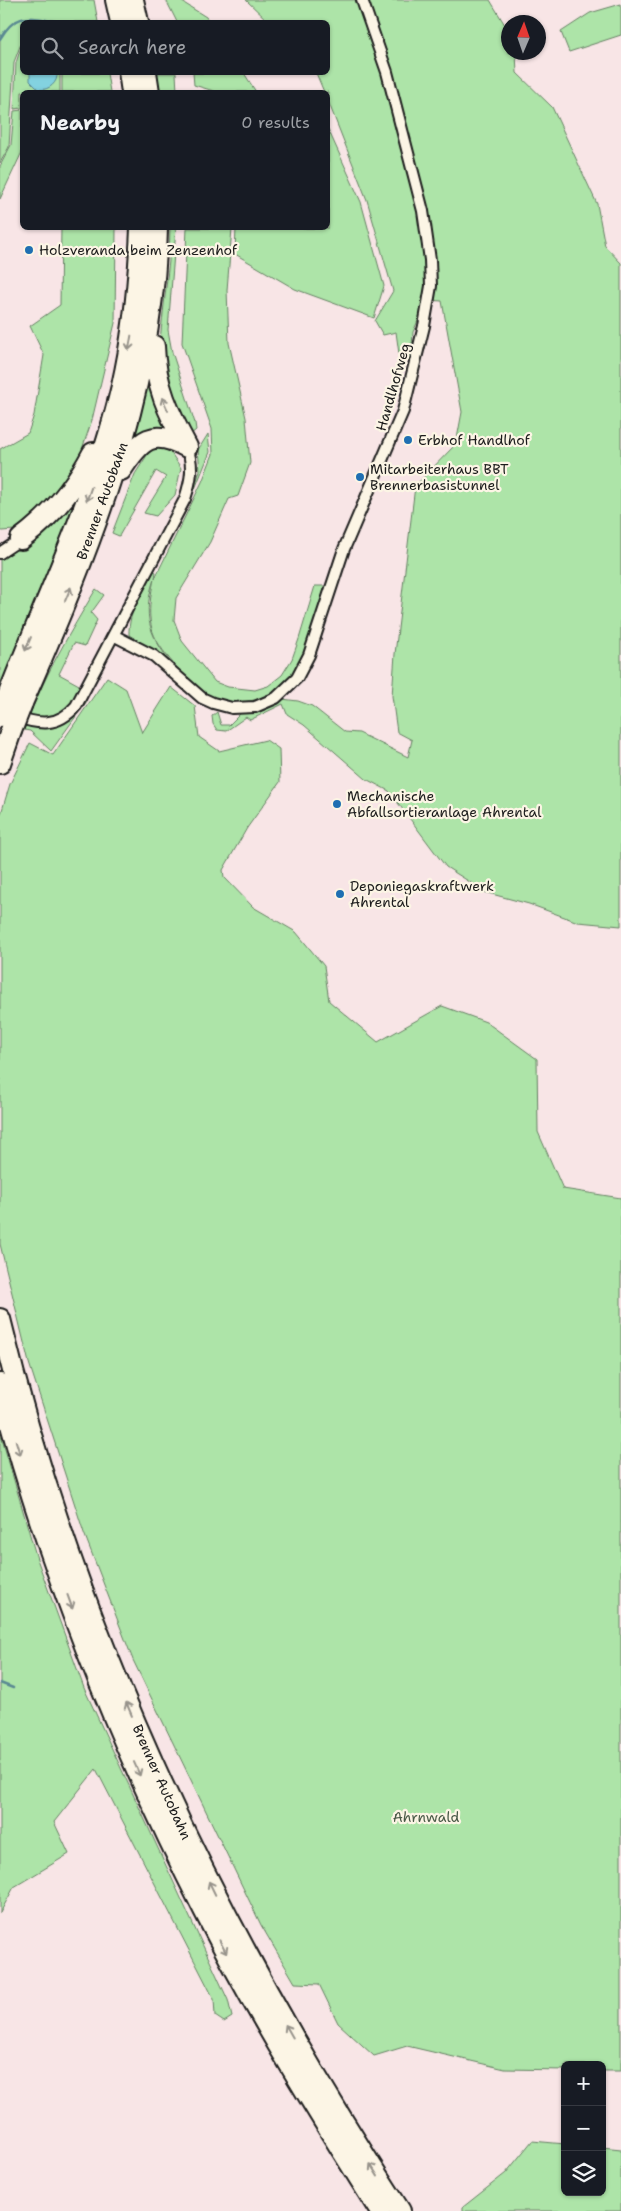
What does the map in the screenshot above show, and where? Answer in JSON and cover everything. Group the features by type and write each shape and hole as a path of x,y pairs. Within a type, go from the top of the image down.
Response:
{"highway":[{"path":"116,0 121,20"},
{"path":"133,0 138,20"},
{"path":"130,75 132,90"},
{"path":"146,75 149,90"},
{"name":"Brenner Autobahn","path":"0,763 8,712 80,518 115,414 132,336 141,230"},
{"name":"Brenner Autobahn","path":"8,712 108,493 140,379 155,277 158,230"},
{"path":"155,277 156,376 166,407 187,448"},
{"path":"21,539 49,515 73,486 115,414"},
{"path":"108,493 129,458 146,440 165,438 187,448"},
{"name":"Brenner Autobahn","path":"0,1319 29,1427 62,1530 114,1674 163,1787 219,1904 274,2005 400,2211"},
{"name":"Brenner Autobahn","path":"0,1384 52,1555 110,1706 148,1793 200,1902 235,1968 307,2094 380,2211"}],"street":[{"name":"Handlhofweg","path":"115,636 154,656 202,698 218,705 232,708 255,706 276,698 297,678 309,655 342,554 403,411 424,326 431,286 430,260 423,211 387,72 362,0"},
{"path":"8,712 40,724 50,723 65,717 76,706 115,636 185,499 192,479 192,463 187,448"},
{"path":"0,553 21,539"}],"green space":[{"path":"0,0 94,0 98,20 20,20 20,46 14,62 9,147 0,163"},
{"path":"166,0 179,0 208,20 176,20"},
{"path":"246,0 490,0 501,18 501,60 516,60 517,73 552,107 597,204 605,246 621,263 621,926 578,922 529,904 473,889 473,884 446,867 389,791 366,779 304,725 287,714 283,704 250,720 246,717 226,731 217,730 213,724 212,716 217,712 221,725 229,725 243,711 282,699 298,701 312,706 345,732 359,733 408,757 412,740 397,732 392,696 395,654 415,486 456,444 462,412 442,301 427,300 413,332 411,360 400,361 396,332 383,335 375,321 393,291 367,200 330,106 330,90 323,90 317,75 330,75 330,20 267,20"},
{"path":"621,4 621,35 569,52 561,32 590,13"},
{"path":"20,50 20,75 60,75 60,90 20,90 20,108 14,109 16,63"},
{"path":"62,75 107,75 110,90 62,90"},
{"path":"157,75 176,75 177,90 160,90"},
{"path":"193,75 245,75 255,90 210,90 194,85"},
{"path":"20,110 20,156 0,199 0,166 11,145 14,111"},
{"path":"330,133 361,202 384,286 374,318 295,289 235,254 236,230 330,230"},
{"path":"61,230 116,230 115,323 92,420 68,490 26,529 2,531 0,529 0,449 28,433 34,415 44,355 30,326 60,305"},
{"path":"170,230 176,230 168,330 172,352 195,423 196,430 190,435 185,433 159,349 169,261"},
{"path":"187,230 232,230 227,290 229,343 246,418 250,463 238,496 229,499 210,542 176,598 174,620 182,641 215,682 228,687 255,690 268,686 282,675 292,659 315,586 327,586 308,647 297,669 284,685 256,700 245,702 225,701 207,694 190,681 166,655 156,639 151,624 150,602 154,579 148,608 152,632 157,643 164,653 182,676 151,649 129,635 129,626 137,602 154,571 156,572 155,578 202,482 213,454 212,429 182,343"},
{"path":"151,357 178,439 130,448"},
{"path":"208,434 210,452 192,496 200,470 198,450"},
{"path":"163,448 171,453 181,468 175,495 156,516 144,513 166,477 156,471 119,536 112,533 135,474 151,449"},
{"path":"66,503 77,509 0,692 0,559 18,547"},
{"path":"96,589 104,595 91,613 97,620 85,646 74,643 59,674 79,685 78,695 87,701 51,751 30,731 24,730 48,675"},
{"name":"Ahrnwald","path":"107,677 126,689 142,733 171,687 195,706 199,737 219,751 266,740 279,749 280,782 247,828 223,870 224,877 253,907 296,932 324,966 329,1001 378,1042 442,1006 486,1022 537,1059 538,1132 563,1189 621,1198 621,2071 606,2071 606,2061 561,2061 561,2070 505,2069 407,2046 374,2056 338,2023 319,1984 295,1983 261,1925 133,1660 84,1533 29,1363 0,1244 0,817 10,784 30,743 53,755"},
{"path":"0,1432 37,1559 84,1688 228,2000 232,2017 224,2022 215,2016 214,1999 96,1769 54,1822 69,1854 14,1887 0,1913"},
{"path":"532,2141 561,2144 561,2196 606,2196 606,2147 621,2149 621,2211 463,2211 463,2207 506,2173"}],"water":[{"path":"30,75 57,75 54,83 46,89 39,90 30,81"}],"waterway":[{"path":"0,39 6,30 19,20 26,18 48,20"},
{"path":"0,1683 13,1688"}],"place":[{"name":"Holzveranda beim Zenzenhof","path":"29,250"},
{"name":"Erbhof Handlhof","path":"408,440"},
{"name":"Mitarbeiterhaus BBT Brennerbasistunnel","path":"360,477"},
{"name":"Mechanische Abfallsortieranlage Ahrental","path":"337,804"},
{"name":"Deponiegaskraftwerk Ahrental","path":"340,894"}]}
